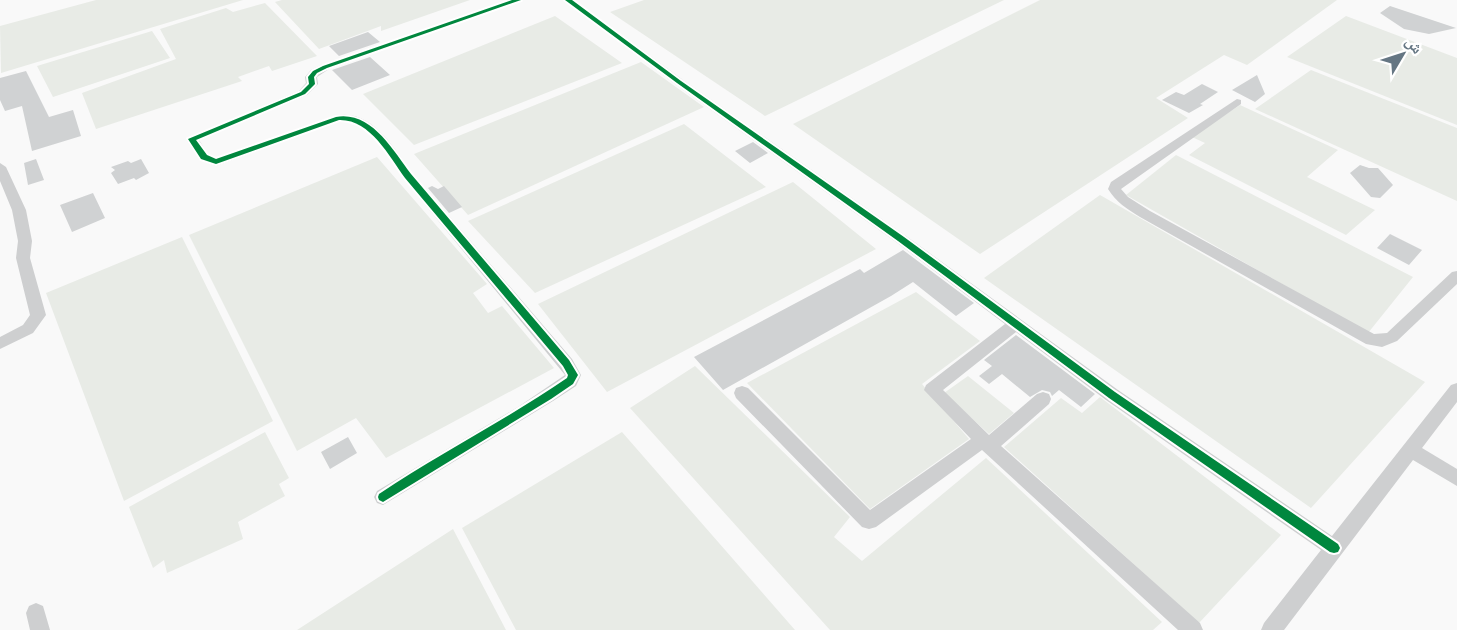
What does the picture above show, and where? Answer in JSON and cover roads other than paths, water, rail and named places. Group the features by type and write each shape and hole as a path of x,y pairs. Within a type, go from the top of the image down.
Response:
{"street":[{"path":"383,497 419,471 513,419 570,381 573,375 566,363 387,148 364,125 352,118 338,118 216,162 204,157 192,139 303,93 312,84 311,77 315,72 518,0"},
{"path":"568,0 1112,394 1334,548"},
{"path":"1237,102 1113,189 1121,199 1145,214 1371,340 1382,341 1392,337 1457,276"},
{"path":"0,167 19,210 25,241 23,258 38,315 32,326 24,332 0,343"},
{"path":"1016,324 932,390 1193,630"},
{"path":"1270,630 1457,390"},
{"path":"742,393 869,521 987,442 1043,399"},
{"path":"1411,450 1457,478"}]}
